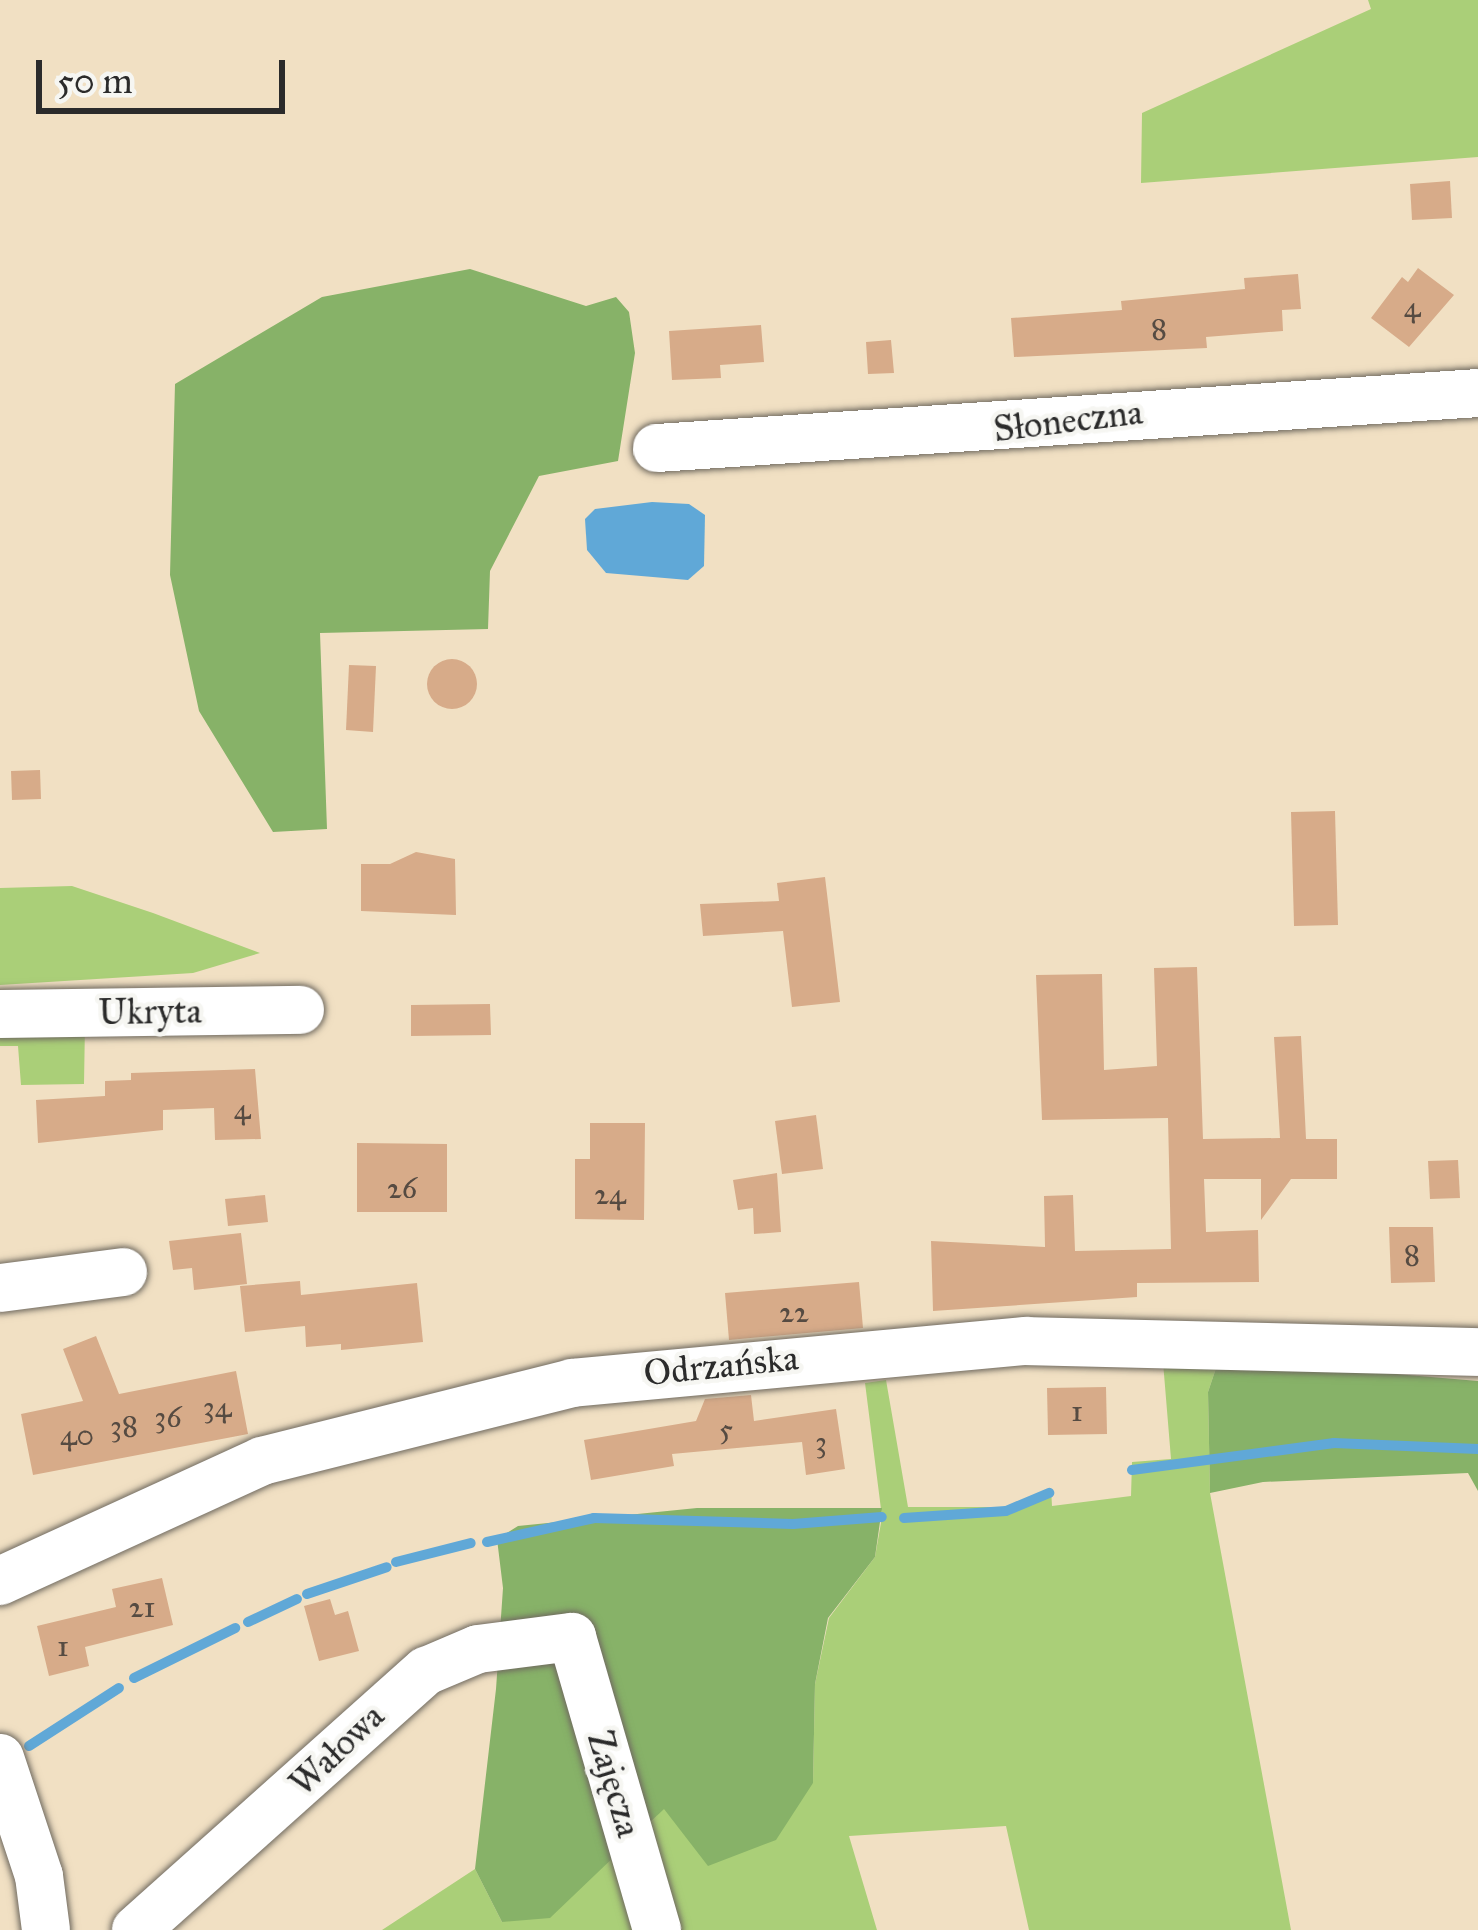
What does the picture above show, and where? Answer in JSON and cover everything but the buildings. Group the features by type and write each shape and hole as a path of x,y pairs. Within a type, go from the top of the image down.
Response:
{"street":[{"name":"Słoneczna","path":"657,448 1478,393"},
{"name":"Ukryta","path":"0,1013 300,1010"},
{"path":"0,1288 123,1272"},
{"name":"Odrzańska","path":"0,1581 262,1461 572,1383 1026,1341 1478,1352"},
{"name":"Wałowa","path":"136,1930 426,1671 478,1649 572,1636"},
{"name":"Zajęcza","path":"572,1636 657,1930"},
{"path":"0,1758 39,1876 46,1930"}],"green space":[{"path":"1368,0 1478,0 1478,157 1141,183 1142,113 1371,9"},
{"path":"470,269 586,306 616,297 629,312 635,353 618,461 539,476 490,571 488,629 320,633 327,829 273,832 199,711 170,575 175,384 322,297"},
{"path":"72,886 260,953 193,973 0,985 0,888"},
{"path":"85,1024 84,1084 21,1085 18,1046 0,1046 0,1025"},
{"path":"1219,1359 1208,1392 1210,1493 1291,1930 1029,1930 1006,1826 849,1836 877,1930 671,1930 643,1830 664,1808 813,1783 815,1684 829,1618 875,1557 882,1517 865,1383 886,1380 908,1507 1006,1507 1051,1488 1052,1506 1131,1496 1132,1462 1171,1459 1163,1362"},
{"path":"1219,1359 1478,1381 1478,1491 1468,1473 1263,1482 1210,1493 1208,1392"},
{"path":"697,1508 882,1508 875,1557 828,1618 815,1684 813,1783 776,1840 708,1866 664,1809 550,1918 502,1922 475,1869 503,1588 497,1539 518,1526"},
{"path":"622,1851 650,1930 382,1930 475,1869 502,1922"}],"water":[{"path":"652,502 689,504 705,515 704,566 688,580 606,573 587,550 585,519 595,509"}],"waterway":[{"path":"1132,1470 1334,1443 1478,1449"},
{"path":"904,1518 1006,1511 1049,1493"},
{"path":"487,1542 594,1518 793,1524 882,1517"},
{"path":"396,1562 471,1543"},
{"path":"307,1594 387,1567"},
{"path":"248,1622 297,1599"},
{"path":"134,1678 235,1628"},
{"path":"29,1746 119,1688"}]}
